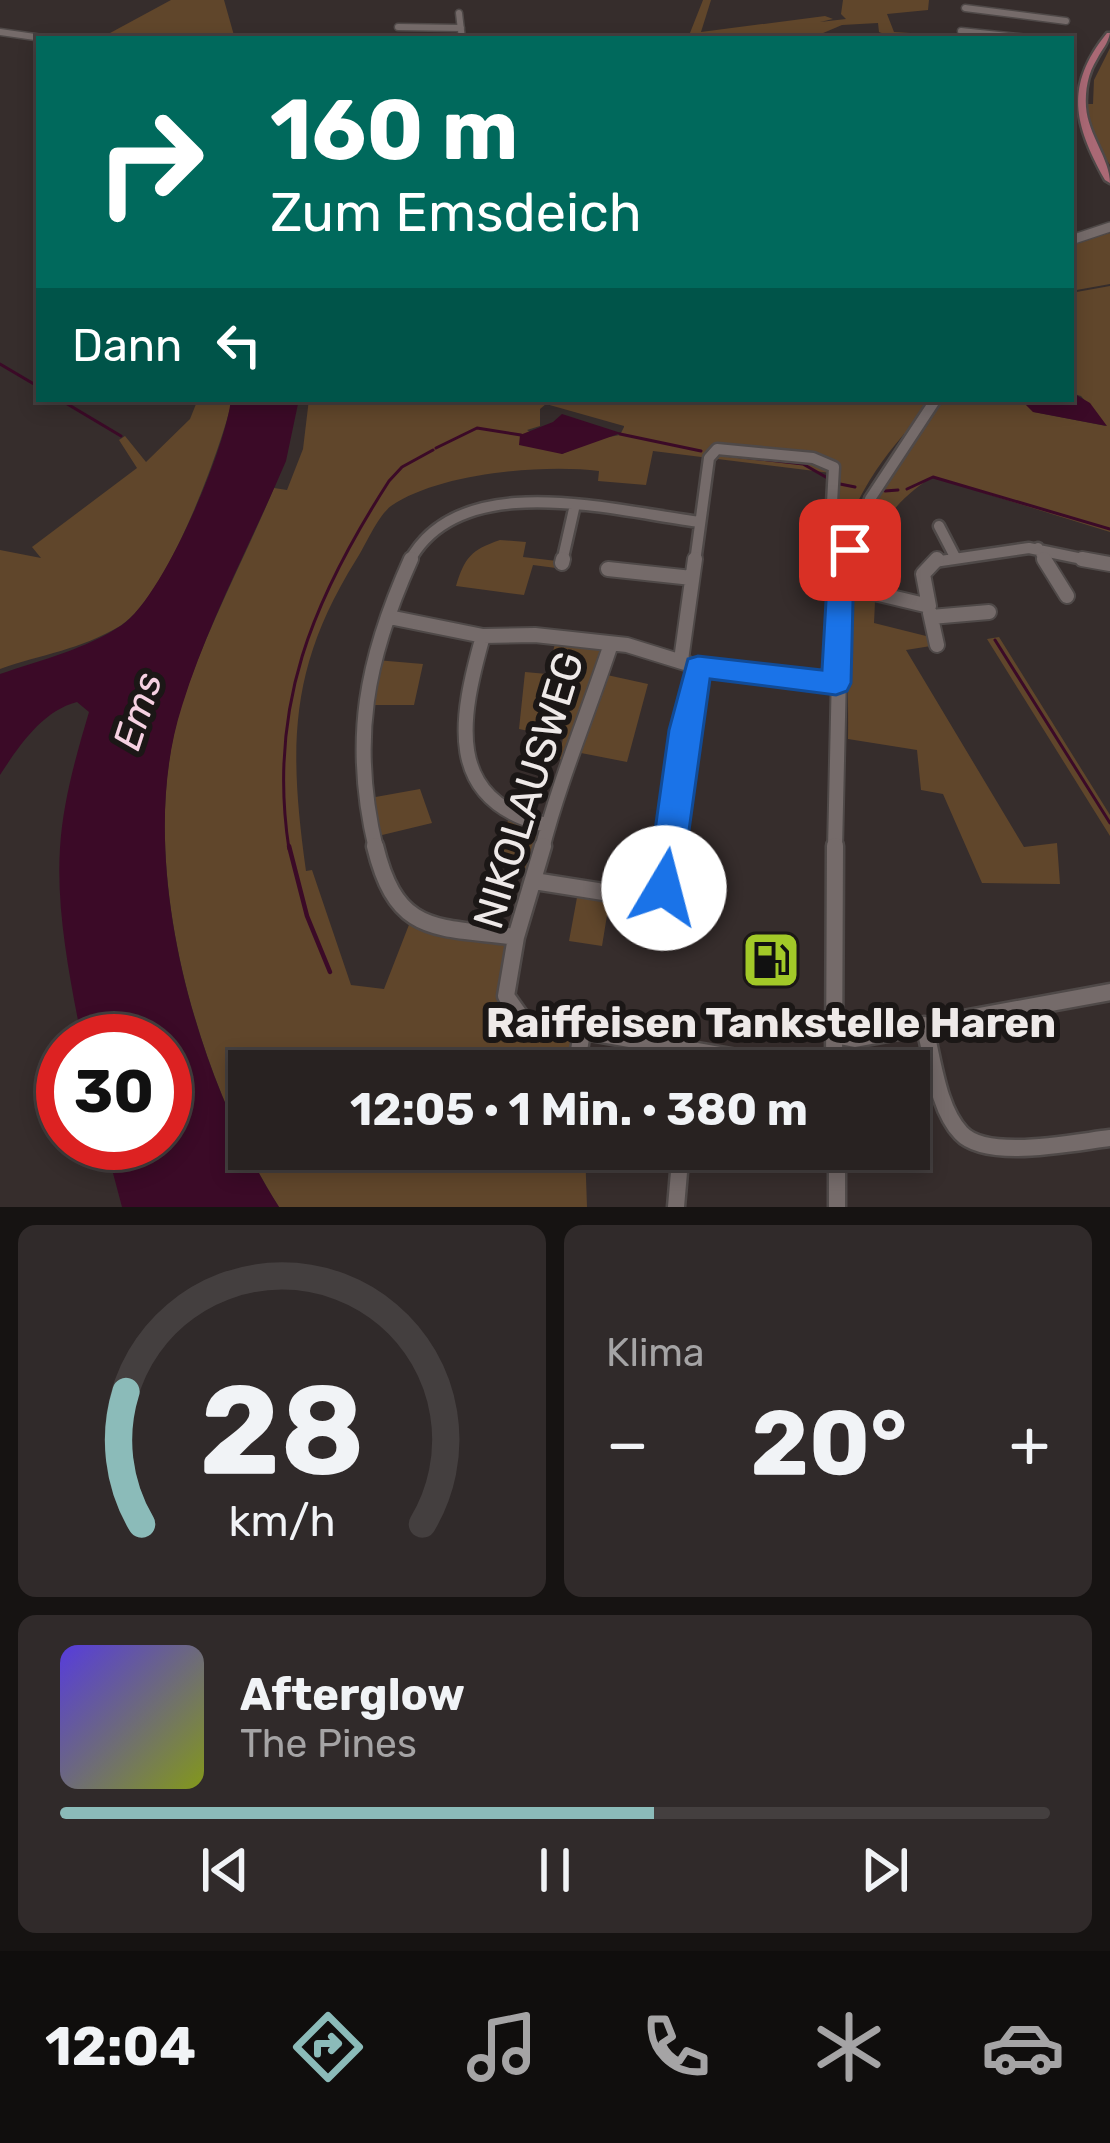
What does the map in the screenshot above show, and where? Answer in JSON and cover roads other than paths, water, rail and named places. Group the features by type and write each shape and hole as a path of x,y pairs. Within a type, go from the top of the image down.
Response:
{"main road":[{"path":"1110,35 1089,62 1078,92 1084,129 1110,180"}],"street":[{"path":"962,35 965,4 1066,21"},
{"path":"459,13 462,36"},
{"path":"398,27 461,28"},
{"path":"0,32 36,37"},
{"path":"1074,238 1107,229"},
{"path":"1074,230 1083,235"},
{"path":"835,1050 836,683 842,585 870,499 934,402"},
{"path":"681,660 709,458 717,449 822,460 834,467 831,542 850,550"},
{"path":"516,937 412,917 387,891 363,798 358,737 369,670 409,560 419,542 442,520 494,505 700,522"},
{"path":"562,563 574,509"},
{"path":"939,526 954,555"},
{"path":"1038,548 1067,596"},
{"path":"937,645 925,568 937,558 1038,548 1110,564"},
{"path":"608,569 692,578"},
{"path":"842,585 930,612 989,612"},
{"path":"389,617 482,636 536,635 611,644 698,667 836,683"},
{"path":"482,636 467,713 471,762 488,799 515,817 547,825"},
{"name":"NIKOLAUSWEG","path":"611,644 547,825 516,937 506,996 523,1020 699,1050"},
{"path":"534,881 648,898 664,888 684,730 698,667"},
{"path":"835,1035 855,1039 1110,992"},
{"path":"924,1025 955,1124 968,1141 1002,1148 1110,1138"},
{"path":"579,1050 582,1031"},
{"path":"676,1207 679,1170"},
{"path":"837,1170 837,1207"}],"water":[{"path":"1074,394 1090,403 1107,426 1033,412 1023,402 1074,402"},
{"name":"Ems","path":"230,402 298,402 286,461 217,613 182,706 169,766 165,830 169,897 181,965 228,1108 228,1170 258,1170 279,1207 122,1207 112,1170 192,1170 192,1014 77,1014 59,872 67,796 89,712 77,702 53,713 23,742 0,775 0,674 94,641 138,609 173,554 218,451"},
{"path":"562,414 621,433 562,454 519,445 520,435"}],"waterway":[{"path":"0,364 36,385"},
{"path":"64,402 121,436"},
{"path":"436,448 477,428 521,435"},
{"path":"620,434 701,451"},
{"path":"289,849 285,748 302,656 338,568 389,481 402,467 433,450"},
{"path":"724,455 803,464 831,480"},
{"path":"907,489 933,477 1110,529"},
{"path":"840,484 855,487"},
{"path":"885,491 898,490"},
{"path":"995,640 1110,823"},
{"path":"289,846 307,916 330,972"}],"place":[{"name":"Raiffeisen Tankstelle Haren","path":"771,960"}]}
